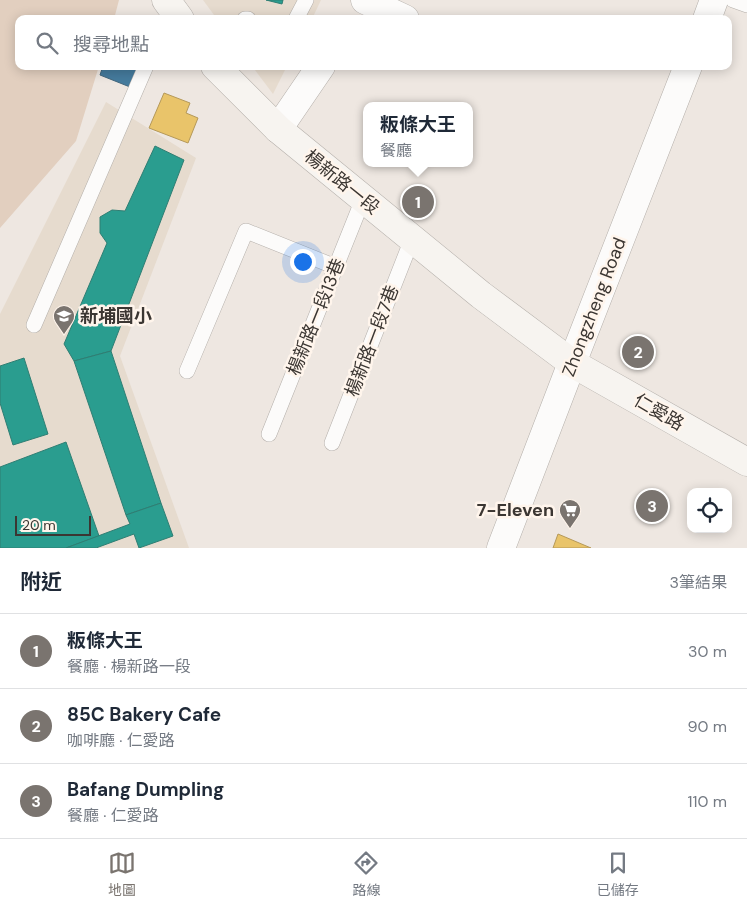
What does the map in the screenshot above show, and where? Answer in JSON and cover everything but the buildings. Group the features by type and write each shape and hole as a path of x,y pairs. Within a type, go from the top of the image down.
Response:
{"main road":[{"name":"楊新路一段","path":"219,70 278,129 412,240 480,295 572,362"},
{"name":"仁愛路","path":"572,362 747,462"}],"street":[{"path":"353,15 360,0"},
{"path":"365,0 397,15"},
{"path":"708,15 714,0"},
{"path":"278,129 317,70"},
{"name":"Zhongzheng Road","path":"501,548 686,70"}],"lane":[{"path":"298,15 306,0"},
{"path":"733,0 747,5"},
{"path":"34,325 144,70"},
{"name":"楊新路一段13巷","path":"269,434 363,199"},
{"path":"187,371 246,231 336,267"},
{"name":"楊新路一段7巷","path":"332,443 412,240"}],"shaded area":[{"path":"0,0 119,0 115,15 15,15 15,70 98,70 76,141 0,228"},
{"path":"203,0 321,0 314,15 214,15"},
{"path":"255,70 285,70 273,94"},
{"name":"新埔國小","path":"106,102 196,158 120,356 189,548 0,548 0,314"}],"place":[{"name":"粄條大王","path":"418,202"},
{"name":"新埔國小","path":"64,335"},
{"name":"85C Bakery Cafe","path":"638,352"},
{"name":"Bafang Dumpling","path":"652,506"},
{"name":"7-Eleven","path":"570,529"}]}
